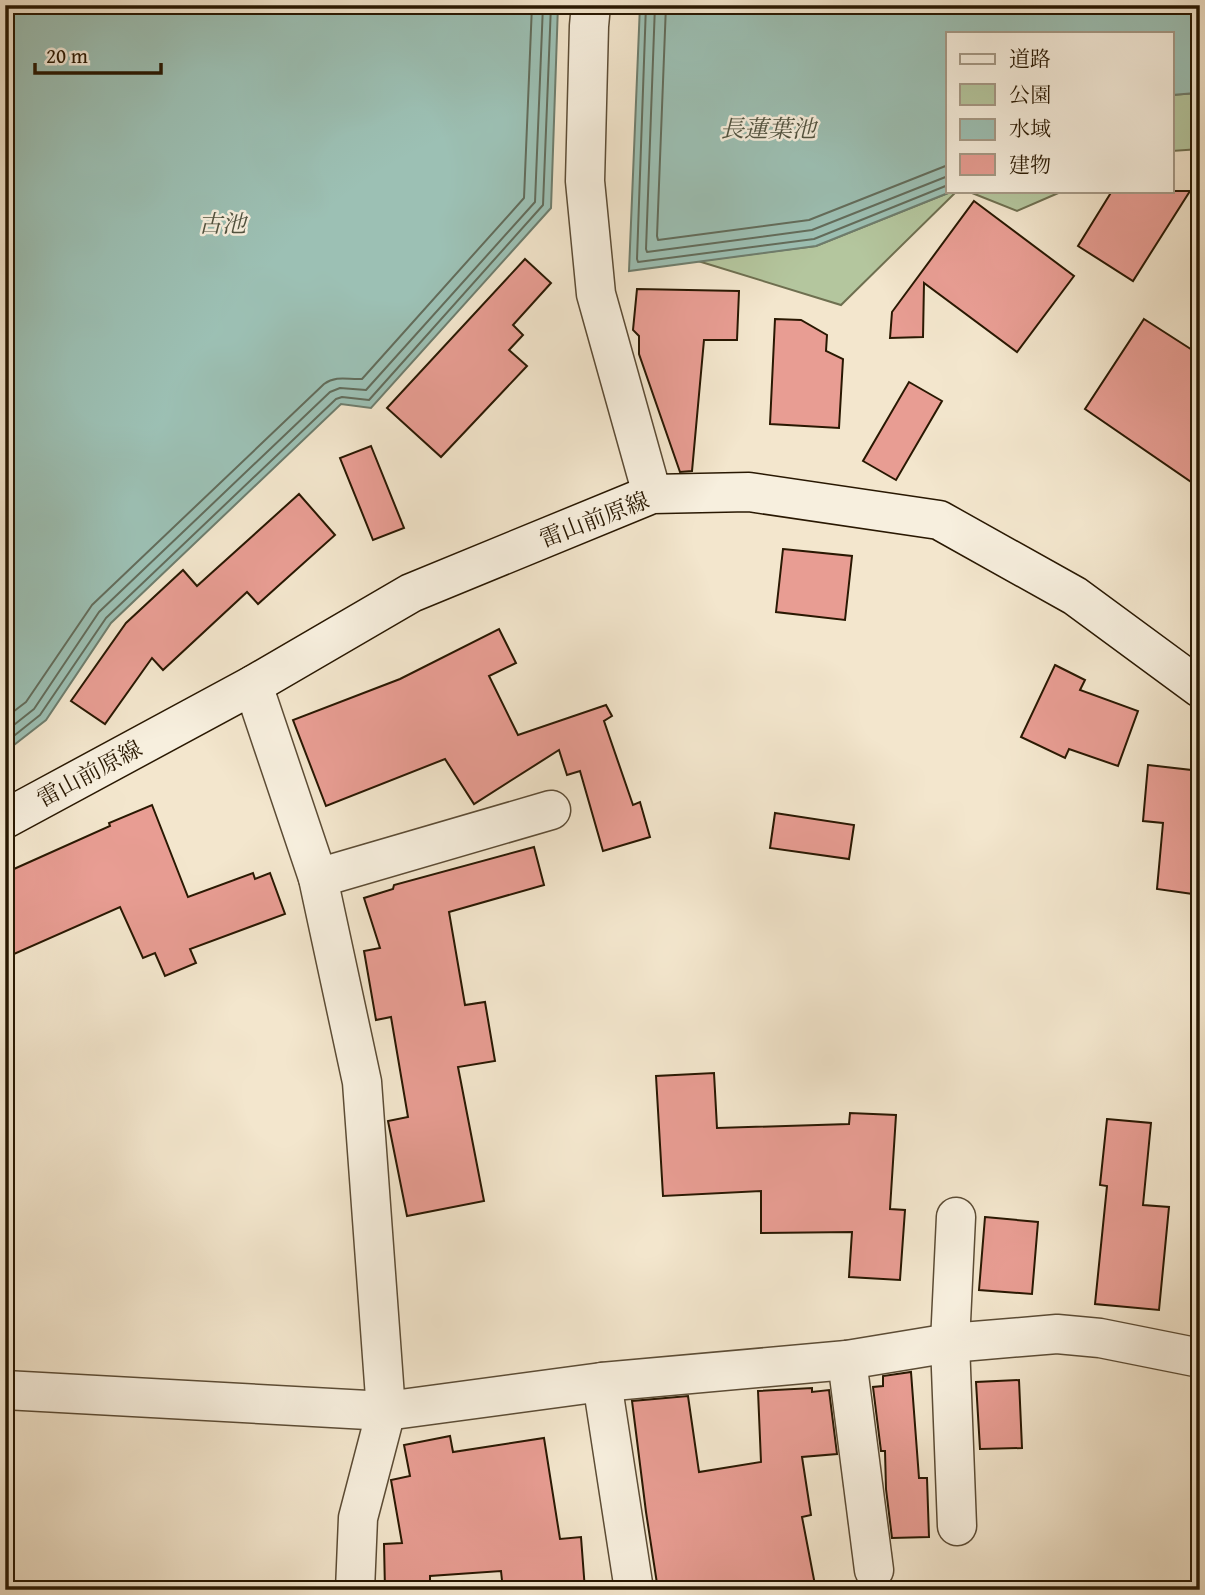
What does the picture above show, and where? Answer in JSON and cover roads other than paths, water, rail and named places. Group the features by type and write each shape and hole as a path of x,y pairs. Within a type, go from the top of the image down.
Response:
{"street":[{"path":"591,5 585,181 596,294 652,494"},
{"name":"雷山前原線","path":"5,819 253,685 411,593 652,494 749,492 939,520 1075,596 1200,688"},
{"path":"253,685 318,878 362,1082 386,1411 358,1518 355,1590"},
{"path":"318,878 551,810"},
{"path":"956,1217 950,1343 957,1526"},
{"path":"5,1390 386,1411 602,1382 847,1360 950,1343 1057,1334 1100,1338 1200,1358"},
{"path":"847,1360 874,1570"},
{"path":"602,1382 634,1590"}],"water":[{"name":"古池","path":"5,5 558,5 551,208 371,408 341,404 111,623 46,720 5,752"},
{"name":"長蓮葉池","path":"640,5 1200,5 1200,91 1196,93 1174,95 1174,32 946,32 946,192 951,192 816,246 629,271"}]}
